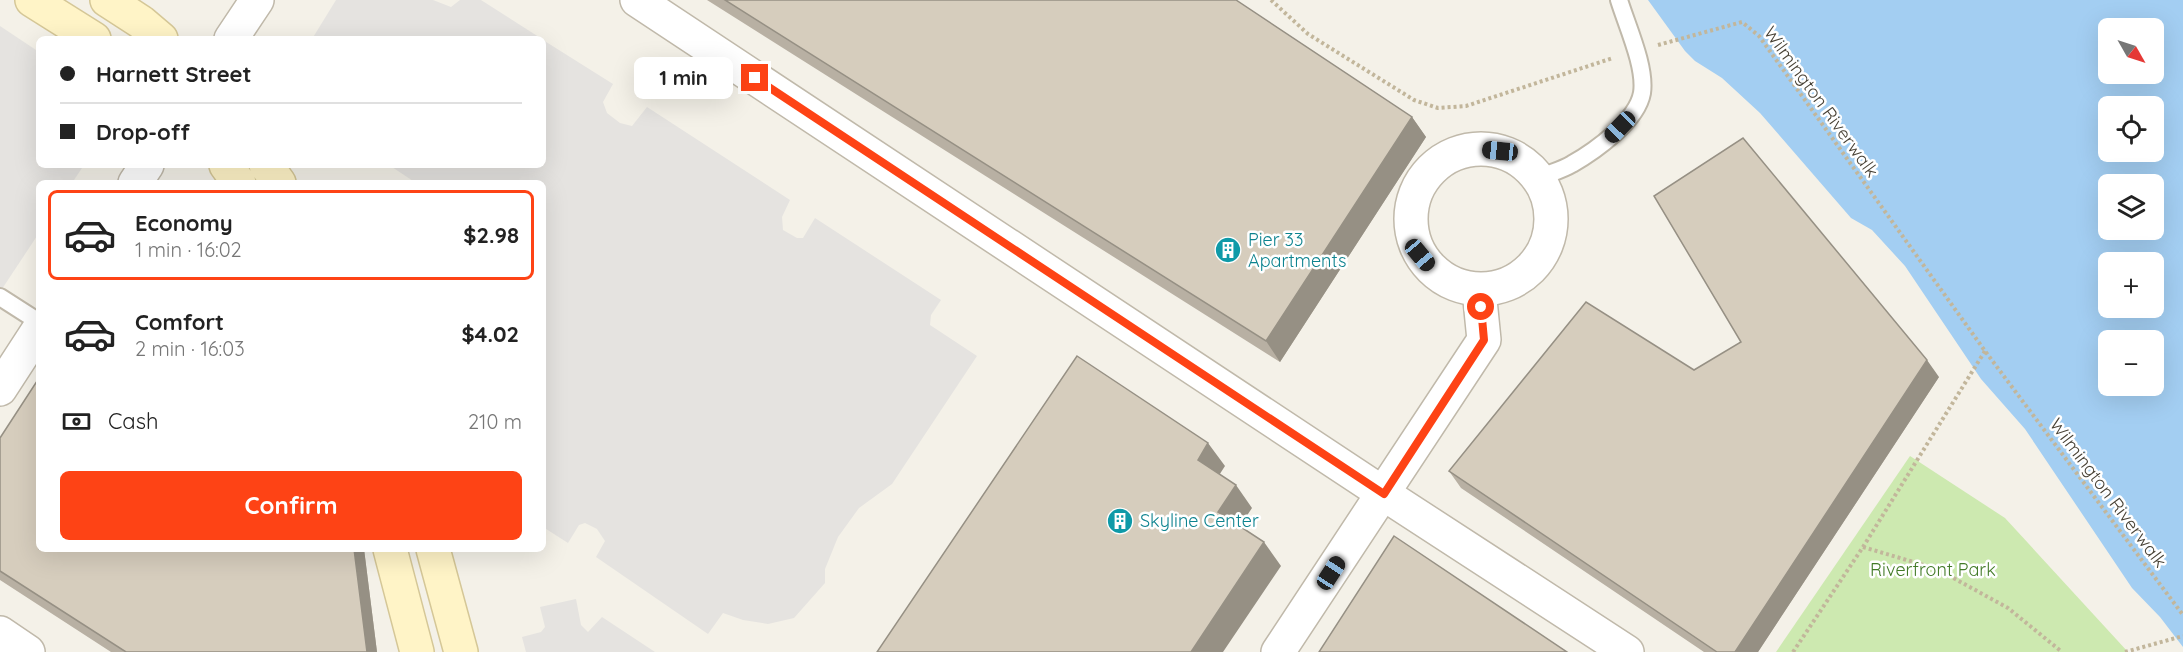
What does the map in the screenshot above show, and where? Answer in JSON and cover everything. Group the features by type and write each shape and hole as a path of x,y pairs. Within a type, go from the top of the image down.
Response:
{"main road":[{"path":"32,0 89,36"},
{"path":"107,0 141,22 157,36"},
{"path":"391,552 417,652"},
{"path":"434,552 461,652"}],"street":[{"path":"233,36 257,0"},
{"path":"637,0 1627,652"},
{"path":"1476,148 1500,151 1522,161 1539,178 1547,195 1551,213 1550,232 1544,250 1533,266 1518,279 1499,287 1479,290 1456,285 1435,273 1420,255 1411,233 1411,209 1418,186 1433,167 1453,154 1476,148"},
{"path":"1278,652 1484,340 1479,290"},
{"path":"0,388 36,336"},
{"path":"0,633 28,652"}],"lane":[{"path":"1539,178 1572,164 1609,138 1632,116 1642,94 1641,72 1619,0"},
{"path":"0,297 36,331"}],"path":[{"name":"Wilmington Riverwalk","path":"1271,0 1308,34 1414,100 1438,108 1466,106 1635,51 1742,22 1759,36 1985,351 2183,615"},
{"path":"1793,652 1863,547 1985,351"},
{"path":"1863,547 1937,569 2008,608 2062,652"},
{"path":"2125,652 2183,636"}],"green space":[{"name":"Riverfront Park","path":"1910,456 2005,518 2128,652 1776,652"}],"shaded area":[{"path":"336,0 433,0 451,7 460,0 481,0 537,36 314,36"},
{"path":"0,26 36,50 36,168 82,168 74,180 36,180 36,238 0,292"},
{"path":"546,42 613,84 603,102 607,113 620,123 632,126 647,107 790,200 782,217 783,230 797,238 803,238 815,218 941,300 931,315 930,325 977,356 892,484 859,508 838,537 825,569 825,583 794,618 768,624 743,620 723,613 708,634 596,557 605,541 597,529 585,523 579,525 568,543 546,529 546,180 412,180 394,168 546,168"},
{"path":"576,599 581,625 588,632 602,617 655,652 526,652 522,637 541,632 545,627 540,607"}],"water":[{"path":"1648,0 2183,0 2183,647 2160,617 2132,588 2025,429 1981,379 1905,266 1872,230 1851,218 1760,113 1722,78 1695,61 1685,51"}],"building":[{"name":"Pier 33 Apartments","path":"725,0 1236,0 1412,117 1266,341"},
{"path":"1743,138 1927,360 1735,652 1717,652 1449,471 1586,302 1694,370 1741,342 1654,196"},
{"name":"Skyline Center","path":"1077,356 1208,443 1198,460 1236,485 1218,512 1264,542 1191,652 877,652"},
{"path":"36,383 36,552 354,552 367,652 126,652 0,571 0,438"},
{"path":"1394,536 1567,652 1319,652"}],"place":[{"name":"Pier 33 Apartments","path":"1228,250"},
{"name":"Skyline Center","path":"1120,521"}],"route":[{"path":"755,78 1384,494 1484,340 1481,307"}]}
